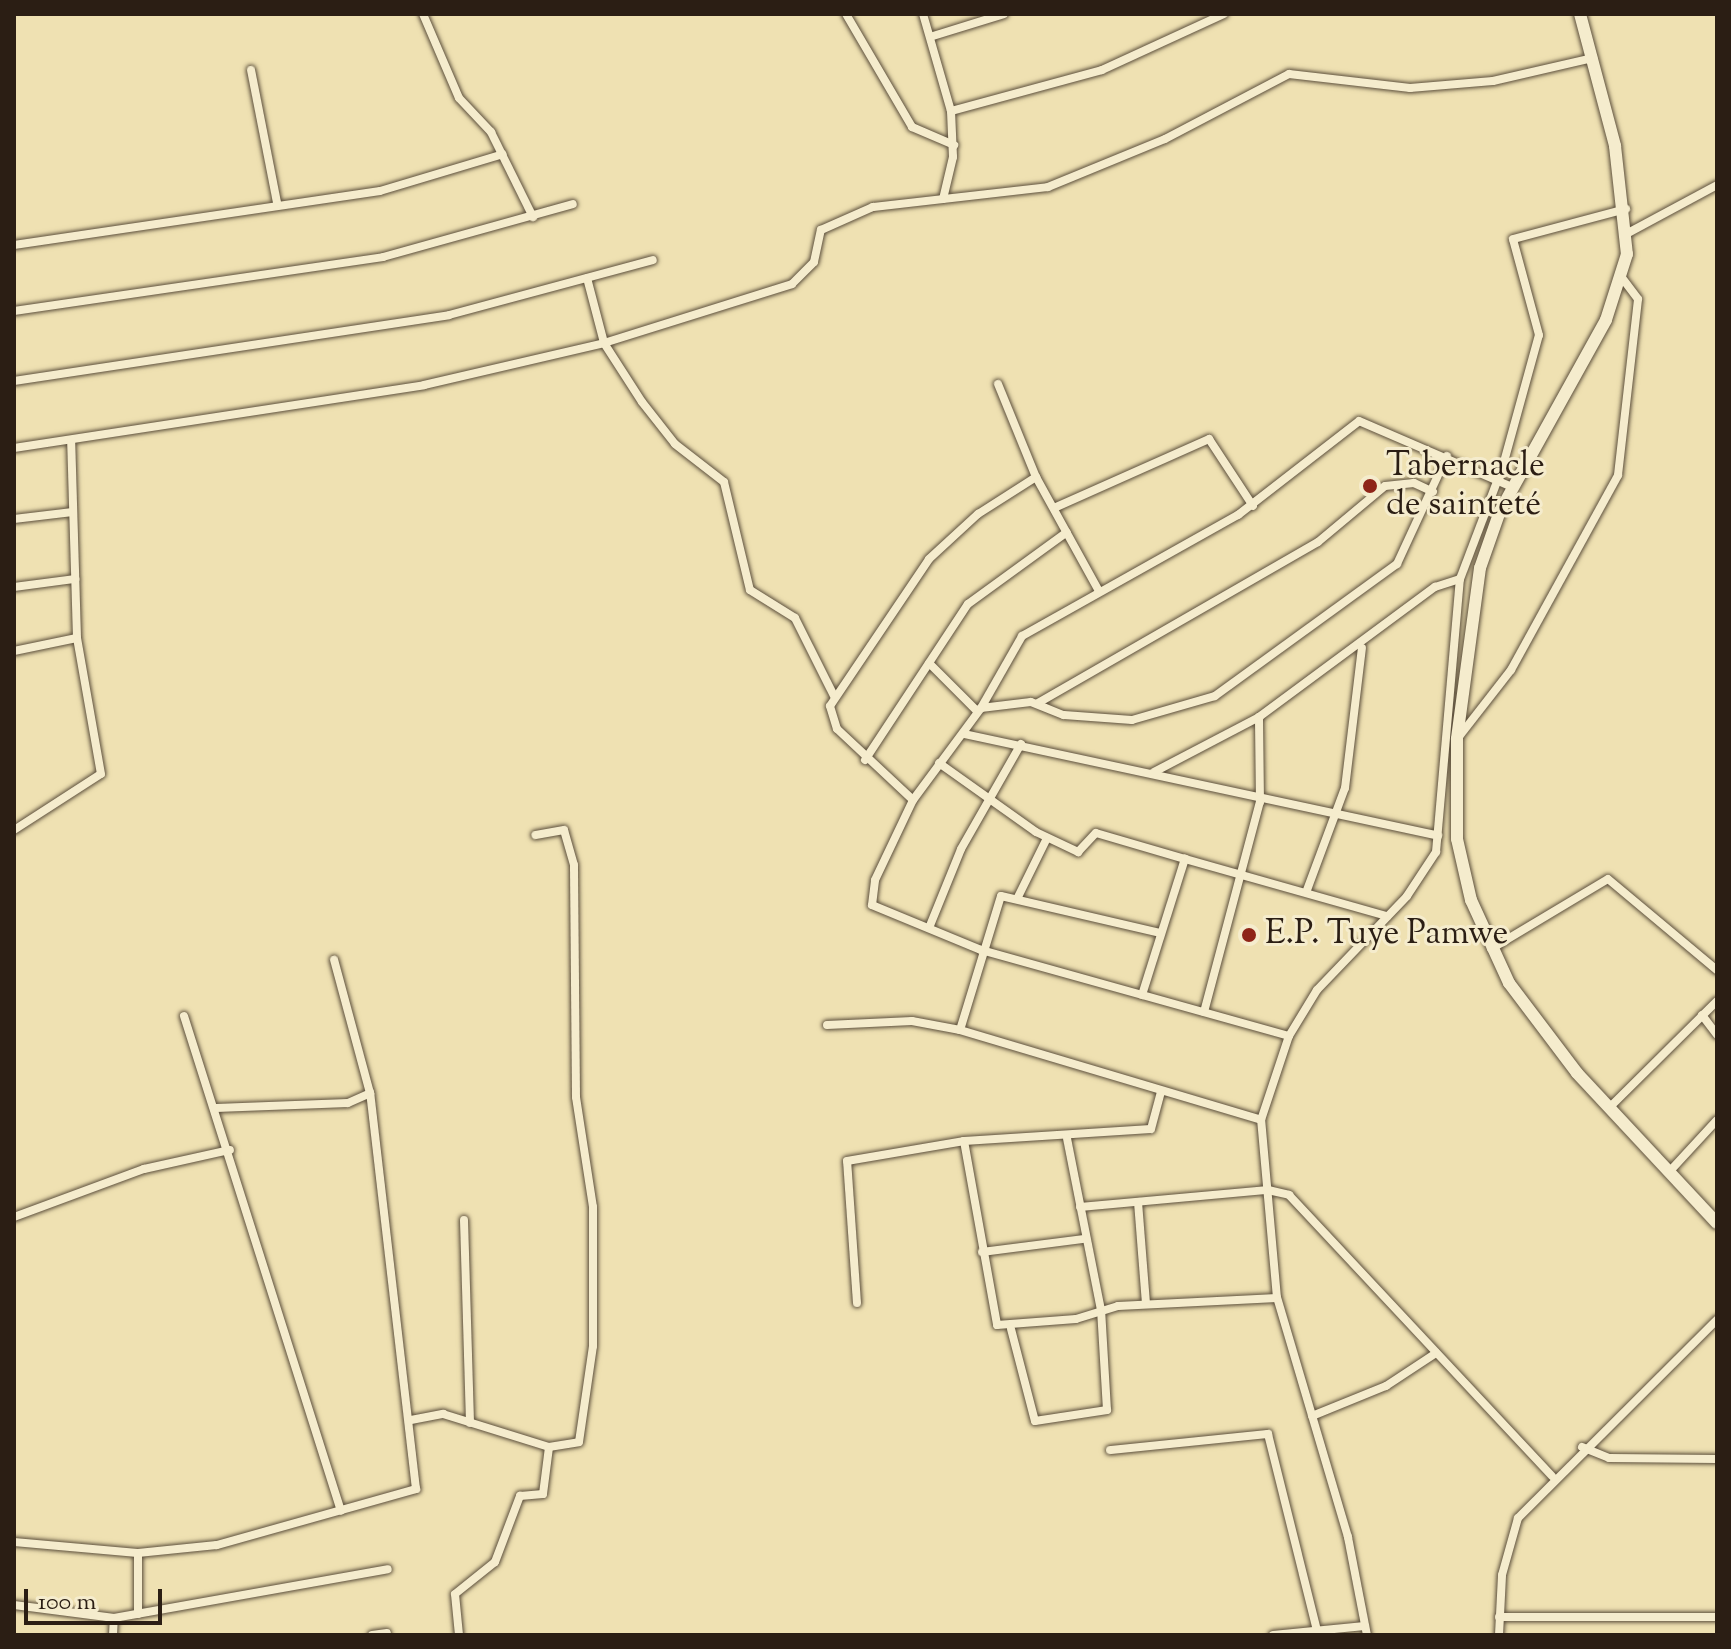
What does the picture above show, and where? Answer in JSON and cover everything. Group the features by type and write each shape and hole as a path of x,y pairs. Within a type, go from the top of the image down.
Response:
{"main road":[{"path":"1580,14 1593,58 1626,209 1628,233 1622,278 1512,487 1480,568 1457,739 1457,839 1491,949 1543,1032 1717,1223"}],"street":[{"path":"423,14 459,98 503,154 533,217"},
{"path":"846,14 912,127 954,145"},
{"path":"923,14 933,36 951,111 954,145 943,199"},
{"path":"933,36 1004,14"},
{"path":"951,111 1102,70 1224,14"},
{"path":"14,448 437,383 604,343 792,284 814,262 817,235 831,225 890,202 1048,187 1165,139 1289,74 1410,88 1506,79 1593,58"},
{"path":"251,70 277,203"},
{"path":"14,245 277,203 407,186 503,154"},
{"path":"1628,233 1717,185"},
{"path":"14,311 383,257 573,204"},
{"path":"1273,1635 1366,1631 1312,1416 1277,1298 1261,1120 1289,1036 1317,990 1430,867 1438,836 1460,579 1498,480 1539,335 1513,239 1626,209"},
{"path":"14,381 364,331 653,260"},
{"path":"587,278 604,343 666,434 720,476 750,590 795,618 834,696"},
{"path":"1457,739 1504,680 1618,475 1638,299 1622,278"},
{"path":"998,384 1036,477 1099,591"},
{"path":"1289,1036 981,950 870,900 913,800 964,734 1022,636 1253,506 1359,421 1447,456 1512,487"},
{"path":"1054,508 1209,439 1253,506"},
{"path":"14,830 101,774 77,638 71,440"},
{"path":"1038,703 1064,715 1132,720 1215,696 1397,564 1433,492 1447,456"},
{"path":"913,800 865,760 831,717 834,696 929,559 978,514 1036,477"},
{"path":"929,663 979,710 1038,703 1318,542 1385,486 1414,483 1433,492"},
{"path":"14,519 73,512"},
{"path":"865,760 968,604 1067,532"},
{"path":"14,587 75,579"},
{"path":"1154,772 1259,717 1313,674 1362,648 1435,587 1460,579"},
{"path":"14,651 77,638"},
{"path":"1307,890 1338,817 1362,648"},
{"path":"1447,704 1461,706"},
{"path":"1204,1012 1244,873 1260,802 1259,717"},
{"path":"964,734 1154,772 1260,802 1438,836"},
{"path":"929,928 987,797 1021,744"},
{"path":"939,763 1047,838 1082,851 1096,833 1307,890 1387,916"},
{"path":"411,1420 443,1414 549,1447 579,1442 596,1271 576,1097 574,865 564,830 535,835"},
{"path":"1017,899 1047,838"},
{"path":"1142,995 1185,859"},
{"path":"1491,949 1608,879 1717,970"},
{"path":"960,1030 997,899 1017,899 1160,933"},
{"path":"14,1542 138,1553 217,1545 413,1493 411,1420 370,1093 334,960"},
{"path":"1611,1106 1717,1001"},
{"path":"1702,1015 1717,1035"},
{"path":"184,1016 230,1150 341,1511"},
{"path":"827,1025 912,1021 960,1030 1261,1120"},
{"path":"857,1303 844,1164 964,1141 1067,1138 1155,1127 1161,1091"},
{"path":"216,1108 348,1103 370,1093"},
{"path":"1670,1171 1717,1120"},
{"path":"964,1141 990,1314 1011,1329 1035,1421 1107,1410 1101,1310 1084,1239 1067,1138"},
{"path":"14,1217 144,1169 230,1150"},
{"path":"1080,1207 1268,1190 1289,1195 1552,1476"},
{"path":"1138,1202 1146,1304"},
{"path":"464,1220 470,1423"},
{"path":"982,1252 1084,1239"},
{"path":"1011,1329 1146,1304 1277,1298"},
{"path":"1499,1635 1499,1617 1518,1518 1552,1476 1717,1320"},
{"path":"1312,1416 1386,1386 1436,1353"},
{"path":"1110,1450 1268,1434 1318,1632"},
{"path":"459,1635 455,1594 503,1549 520,1496 543,1494 549,1447"},
{"path":"1582,1447 1609,1458 1717,1459"},
{"path":"138,1553 138,1614"},
{"path":"14,1605 114,1618 388,1569"},
{"path":"1499,1617 1717,1617"},
{"path":"113,1635 114,1618"},
{"path":"372,1635 387,1633"}],"place":[{"name":"Tabernacle de sainteté","path":"1370,486"},
{"name":"E.P. Tuye Pamwe","path":"1249,935"}]}
